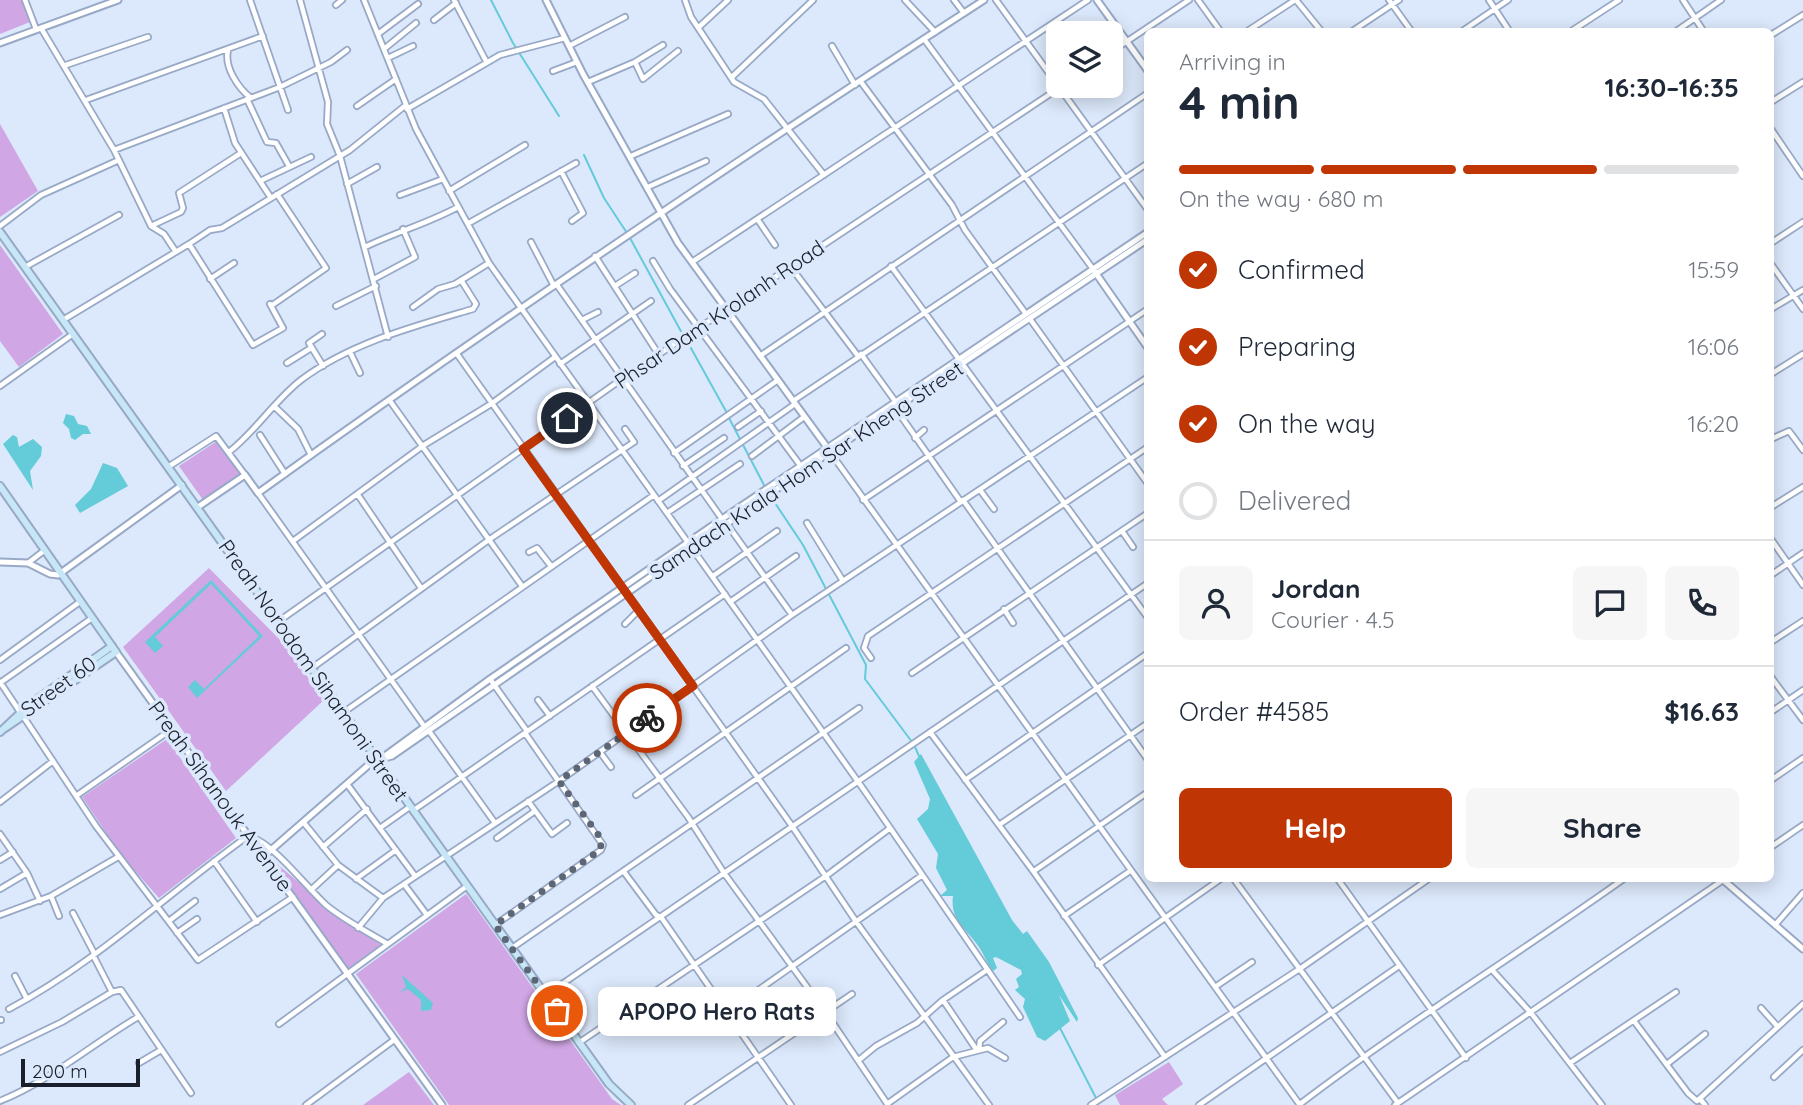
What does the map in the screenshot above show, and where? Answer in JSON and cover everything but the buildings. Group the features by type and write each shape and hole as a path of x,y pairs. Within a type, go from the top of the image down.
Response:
{"main road":[{"name":"Preah Norodom Sihamoni Street","path":"0,232 609,1084 631,1105"},
{"name":"Preah Sihanouk Avenue","path":"0,486 114,649"},
{"name":"Street 60","path":"2,730 114,649"}],"street":[{"path":"25,0 39,28 66,65 114,150 151,226 164,234 176,252"},
{"path":"0,43 118,0"},
{"path":"250,0 289,110"},
{"path":"300,0 329,106 327,124 340,156 388,337"},
{"path":"336,5 345,0"},
{"path":"547,0 577,62 691,262 1299,1105 1362,1056 1493,971 1619,882"},
{"path":"685,0 691,17 739,86 764,99 824,176"},
{"path":"699,27 728,0"},
{"path":"732,77 813,0"},
{"path":"905,0 935,32"},
{"path":"954,0 964,13"},
{"path":"258,493 522,310 624,235 984,0"},
{"path":"996,0 1046,68"},
{"path":"691,262 1088,0"},
{"path":"1097,0 1144,65"},
{"path":"1148,28 1189,0"},
{"path":"1198,0 1218,28"},
{"path":"1252,28 1295,0 1319,28"},
{"path":"1356,28 1391,2 1399,0"},
{"path":"1489,0 1507,28"},
{"path":"1467,28 1508,0"},
{"path":"1576,28 1619,0"},
{"path":"1683,0 1701,28"},
{"path":"1681,28 1721,0"},
{"path":"366,1 406,107 489,263 713,576 1020,1017"},
{"path":"434,20 455,2 486,61"},
{"path":"1391,2 1409,28"},
{"path":"378,34 418,4"},
{"path":"1774,33 1803,15"},
{"path":"569,46 625,17"},
{"path":"384,49 416,23"},
{"path":"1123,44 1144,30"},
{"path":"86,101 263,36"},
{"path":"66,65 148,37"},
{"path":"63,320 340,156 406,107 486,61 518,48 565,38"},
{"path":"924,39 1144,342"},
{"path":"588,82 635,62 663,45"},
{"path":"388,58 413,46"},
{"path":"832,46 858,84 895,128 952,205 992,267 1144,478"},
{"path":"228,49 228,63 249,98 267,142 276,144 289,166"},
{"path":"114,150 280,88 318,70 347,50"},
{"path":"635,62 643,79 678,51"},
{"path":"553,71 577,62"},
{"path":"357,106 396,79"},
{"path":"1774,100 1803,82"},
{"name":"Phsar Dam Krolanh Road","path":"279,621 622,379 1046,96"},
{"path":"760,356 1144,96"},
{"path":"1069,98 1144,205"},
{"path":"224,108 232,136 271,198"},
{"path":"631,156 728,114"},
{"path":"1774,133 1803,176"},
{"path":"449,191 525,145"},
{"path":"151,226 181,212 183,208 179,193 241,153"},
{"path":"261,181 311,157"},
{"path":"0,226 41,195 119,160"},
{"path":"648,187 706,161"},
{"path":"469,223 576,163"},
{"path":"658,501 770,424 794,403 859,356 1144,166"},
{"path":"347,184 377,167"},
{"path":"561,171 583,213 572,221"},
{"path":"400,195 443,179"},
{"path":"189,244 253,345 283,328 271,305 326,268 277,194"},
{"path":"365,247 403,229 432,221 458,207"},
{"path":"24,267 119,215"},
{"path":"758,220 775,244"},
{"path":"1774,241 1803,222"},
{"path":"374,279 415,257 403,229"},
{"path":"1095,272 1144,235"},
{"path":"1095,272 1144,241"},
{"path":"531,242 555,286 792,615"},
{"path":"595,256 659,355"},
{"path":"653,261 800,465"},
{"path":"210,279 234,263"},
{"path":"413,307 438,289 461,280 489,263"},
{"path":"790,266 895,405 915,438 1031,593 1144,754"},
{"path":"891,266 1144,613"},
{"path":"1774,268 1803,309"},
{"name":"Samdach Krala Hom Sar Kheng Street","path":"264,857 373,761 378,761 828,450 1095,272"},
{"path":"615,286 635,273"},
{"path":"229,452 292,388 323,366 388,337 473,309 475,301 461,280"},
{"path":"337,306 376,286"},
{"path":"1774,307 1803,290"},
{"path":"560,364 651,301"},
{"path":"582,320 598,312"},
{"path":"863,500 1144,312"},
{"path":"0,386 73,334"},
{"path":"322,334 309,341 310,348 323,366"},
{"path":"286,363 310,348"},
{"path":"351,352 360,373"},
{"path":"457,354 587,541 792,825 857,923 988,1104"},
{"path":"1774,372 1803,354"},
{"path":"293,541 424,445 491,404 555,357"},
{"path":"674,453 778,380"},
{"path":"358,928 383,898 559,781 792,615 1144,380"},
{"path":"390,401 424,445 522,586"},
{"path":"275,407 298,429 312,455"},
{"path":"738,427 761,411"},
{"path":"752,456 804,417"},
{"path":"311,669 358,632 490,539 634,442 625,429"},
{"path":"915,438 924,430"},
{"path":"1774,438 1789,431 1803,450"},
{"path":"260,435 285,474"},
{"path":"168,467 213,437 219,437 495,823"},
{"path":"683,466 724,438"},
{"path":"871,658 865,654 865,639 930,591 1144,449"},
{"name":"Samdach Krala Hom Sar Kheng Street","path":"725,521 800,465 828,450"},
{"path":"667,513 740,464"},
{"path":"198,507 246,475"},
{"path":"0,562 28,563 55,576 182,485"},
{"path":"1774,505 1803,487"},
{"path":"980,490 994,509"},
{"path":"358,495 421,588"},
{"path":"344,712 654,495"},
{"path":"912,673 1144,516"},
{"path":"807,523 843,581"},
{"path":"713,576 777,531"},
{"path":"1122,531 1133,547"},
{"path":"1774,543 1803,585"},
{"path":"529,552 537,548 551,566"},
{"path":"28,563 45,550"},
{"path":"1774,573 1803,553"},
{"path":"730,602 796,556"},
{"path":"546,995 1144,586"},
{"path":"380,828 462,777 725,594"},
{"path":"0,660 81,601"},
{"path":"1004,610 1013,623"},
{"path":"625,624 638,611"},
{"path":"92,618 0,682 118,857 199,961 293,897"},
{"path":"1774,640 1803,621"},
{"path":"636,795 846,648"},
{"name":"Preah Sihanouk Avenue","path":"114,649 442,1105"},
{"path":"965,780 1144,656"},
{"path":"1774,681 1803,720"},
{"path":"492,682 603,845 600,850 495,925"},
{"path":"592,686 625,734 660,777 724,873 859,1060 887,1105 953,1057 978,1049 997,1051 1005,1058"},
{"path":"1774,710 1803,690"},
{"path":"538,700 550,716"},
{"path":"512,948 859,708"},
{"path":"999,825 1144,726"},
{"path":"76,796 173,729"},
{"path":"930,732 1033,871 1164,1057"},
{"path":"600,751 611,768"},
{"path":"1774,778 1803,758"},
{"path":"0,802 53,761"},
{"path":"348,784 415,876"},
{"path":"1033,871 1144,795"},
{"path":"528,802 552,834 567,823"},
{"path":"323,846 367,809"},
{"path":"497,838 535,811"},
{"path":"304,823 338,865 383,898"},
{"path":"1774,845 1803,825"},
{"path":"580,1042 826,876 889,829"},
{"path":"0,834 27,873 40,901"},
{"path":"9,1009 78,968 248,836 256,837 311,890 358,928 387,943"},
{"path":"356,879 396,850"},
{"path":"0,860 13,852"},
{"path":"0,915 51,896 118,857"},
{"path":"214,862 257,922"},
{"path":"311,890 338,865"},
{"path":"1064,916 1130,871"},
{"path":"624,872 656,915 661,917 791,1105"},
{"path":"0,889 27,873"},
{"path":"727,1012 921,876"},
{"path":"1098,965 1217,882"},
{"path":"1236,882 1301,968 1397,1104 1719,882"},
{"path":"1340,882 1465,1058"},
{"path":"1091,1105 1301,968 1424,882"},
{"path":"1726,882 1803,949"},
{"path":"404,884 427,915"},
{"path":"279,1024 467,886"},
{"path":"1774,925 1803,893"},
{"path":"51,896 59,916"},
{"path":"169,921 195,901"},
{"path":"73,913 112,992"},
{"path":"177,933 197,919"},
{"path":"1214,987 1252,962"},
{"path":"1201,1105 1331,1011 1399,966"},
{"path":"859,1060 876,1046 884,1044 925,1017 943,1000 987,970"},
{"path":"1493,971 1531,1013 1602,1105"},
{"path":"15,976 27,999"},
{"path":"0,1052 62,1022 120,989 191,1093"},
{"path":"1570,1063 1676,992"},
{"path":"688,1105 852,994"},
{"path":"943,1000 978,1049"},
{"path":"1634,1021 1693,1099 1700,1099 1803,1004"},
{"path":"1761,1008 1777,1027"},
{"path":"0,1103 33,1087 90,1046 138,1017"},
{"path":"978,1049 980,1041 1003,1022"},
{"path":"1667,1064 1705,1034"},
{"path":"306,1105 394,1040"},
{"path":"1774,1077 1803,1050"},
{"path":"139,1063 161,1051"},
{"path":"1700,1099 1705,1105"}],"shaded area":[{"path":"0,0 22,0 30,22 0,34"},
{"path":"0,124 38,191 0,217"},
{"path":"0,245 63,334 19,367 0,341"},
{"path":"217,441 241,476 203,500 179,466"},
{"path":"209,568 284,644 324,700 226,791 123,647"},
{"path":"167,739 236,838 159,898 121,855 82,797"},
{"path":"275,865 345,921 381,945 348,969"},
{"path":"466,894 612,1099 621,1105 449,1105 356,974"},
{"path":"1169,1062 1183,1084 1162,1099 1168,1105 1120,1105 1115,1095"},
{"path":"409,1072 434,1105 363,1105"}],"water":[{"path":"66,414 74,416 78,424 87,426 91,434 83,434 75,440 71,438 69,429 63,423"},
{"path":"13,435 17,437 19,447 33,439 42,447 41,456 30,471 33,490 3,444"},
{"path":"103,463 117,468 128,486 80,513 75,505 91,489"},
{"path":"211,580 263,636 197,698 188,687 195,680 204,689 259,636 211,584 155,637 163,646 155,653 145,642"},
{"path":"921,754 1012,920 1023,934 1027,931 1049,962 1078,1018 1077,1022 1059,995 1070,1021 1045,1041 1037,1037 1023,1007 1025,999 1015,990 1019,987 1016,979 1022,974 1021,970 996,957 993,958 997,968 993,971 956,917 953,896 940,896 947,890 936,868 938,854 917,819 928,809 930,799 914,762"},
{"path":"402,975 433,1003 431,1010 421,1011 421,1000 408,989 400,992 406,987"}],"waterway":[{"path":"491,0 513,43 559,116"},
{"path":"584,155 604,198 627,233"},
{"path":"630,238 683,335"},
{"path":"687,341 727,413"},
{"path":"729,418 764,485"},
{"path":"773,500 803,545 866,665 865,679 912,742"},
{"path":"915,747 919,756"},
{"path":"1060,1028 1096,1098"}],"way so far":[{"path":"557,1011 495,925 600,850 602,840 559,781 647,718"}],"place":[{"name":"APOPO Hero Rats","path":"557,1011"}],"route":[{"path":"567,418 523,449 693,686 647,718"}]}
